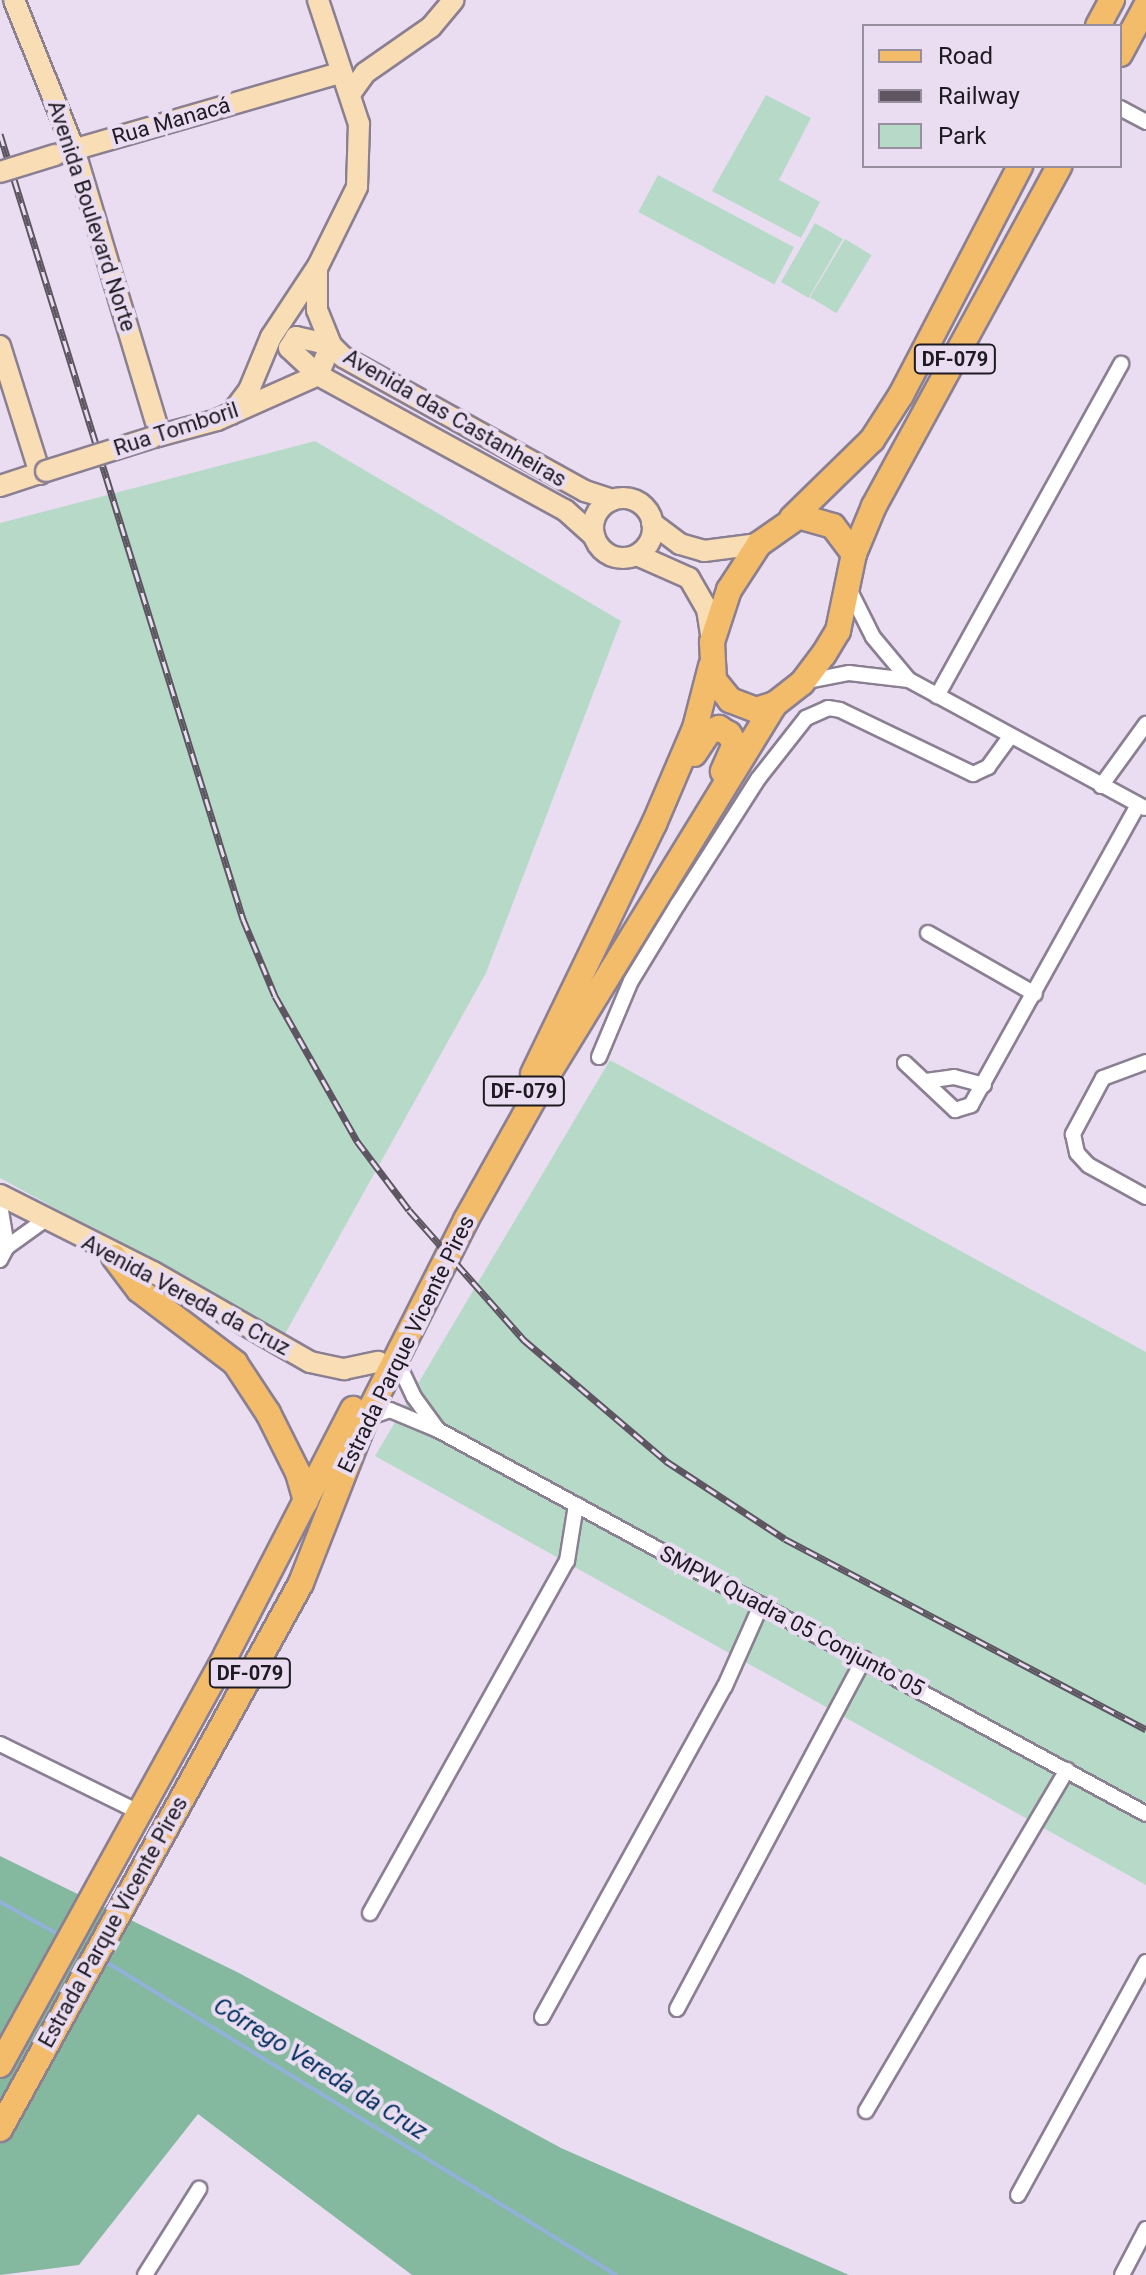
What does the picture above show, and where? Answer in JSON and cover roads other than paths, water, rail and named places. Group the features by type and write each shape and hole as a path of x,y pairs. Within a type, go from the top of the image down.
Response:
{"main road":[{"name":"Avenida Boulevard Norte","path":"14,0 157,436"},
{"name":"Avenida das Castanheiras","path":"231,414 257,376 285,311 318,266 349,208 361,169 361,134 318,0"},
{"path":"350,94 374,65 431,27 454,0"},
{"path":"1099,24 1112,0"},
{"path":"1122,50 1146,6"},
{"name":"Rua Manacá","path":"0,172 340,63"},
{"path":"340,63 374,65"},
{"name":"DF-079","path":"711,666 712,642 729,590 759,544 792,518 872,440 901,395 1019,168"},
{"name":"DF-079","path":"775,704 802,683 838,631 850,591 854,554 874,506 1058,168"},
{"name":"Avenida das Castanheiras","path":"318,266 317,310 331,345"},
{"name":"Avenida das Castanheiras","path":"595,537 565,510 318,375 291,353 289,344 296,337 331,345 362,370 585,491 613,500"},
{"path":"318,375 331,345"},
{"path":"0,346 43,472"},
{"name":"Rua Tomboril","path":"0,486 231,414 318,375"},
{"path":"712,642 707,609 689,578 637,555 612,556 595,537 594,522 613,500 638,502 652,523 680,544 704,551 759,544"},
{"path":"792,518 817,518 833,526 854,554"},
{"path":"637,555 650,542 652,523"},
{"path":"711,666 714,680 730,700 756,710 775,704"},
{"name":"Estrada Parque Vicente Pires","path":"0,2129 301,1583 387,1360 529,1082 654,824 695,728 711,666"},
{"name":"Estrada Parque Vicente Pires","path":"0,2065 92,1901 306,1501 542,1084 775,704"},
{"path":"654,824 709,732 719,728 729,734 735,744 731,757 687,833 679,862"},
{"name":"Avenida Vereda da Cruz","path":"0,1195 114,1257 153,1272 310,1362 344,1369 387,1360"},
{"path":"114,1257 139,1290 235,1363 268,1413 298,1473 306,1501"}],"street":[{"path":"1122,109 1146,122"},
{"path":"937,696 1121,364"},
{"path":"850,591 873,637 909,680 1142,807 984,1085 962,1111 945,1102 905,1063"},
{"path":"802,683 849,673 909,680"},
{"path":"599,1057 631,981 703,864 806,718 828,708 840,710 973,774 988,767 1010,737"},
{"path":"1101,786 1146,724"},
{"path":"928,933 1035,994"},
{"path":"1146,1062 1103,1078 1073,1134 1077,1153 1088,1165 1146,1197"},
{"path":"926,1081 954,1077 984,1085"},
{"path":"0,1205 4,1253"},
{"path":"4,1253 46,1219"},
{"name":"SMPW Quadra 05 Conjunto 05","path":"387,1360 438,1430"},
{"name":"SMPW Quadra 05 Conjunto 05","path":"364,1422 383,1409 438,1430 1146,1814"},
{"path":"370,1913 567,1561 576,1505"},
{"path":"542,2017 725,1686 761,1605"},
{"path":"677,2009 864,1659"},
{"path":"0,1744 139,1812"},
{"path":"866,2111 1067,1770"},
{"path":"1018,2195 1146,1962"},
{"path":"145,2275 199,2189"},
{"path":"1122,2275 1146,2229"}],"waterway":[{"name":"Córrego Vereda da Cruz","path":"0,1902 61,1936"},
{"name":"Córrego Vereda da Cruz","path":"103,1960 616,2275"}],"railway":[{"path":"0,134 243,919 275,996 357,1141 409,1210 524,1340 666,1461 785,1539 1146,1729"}]}
